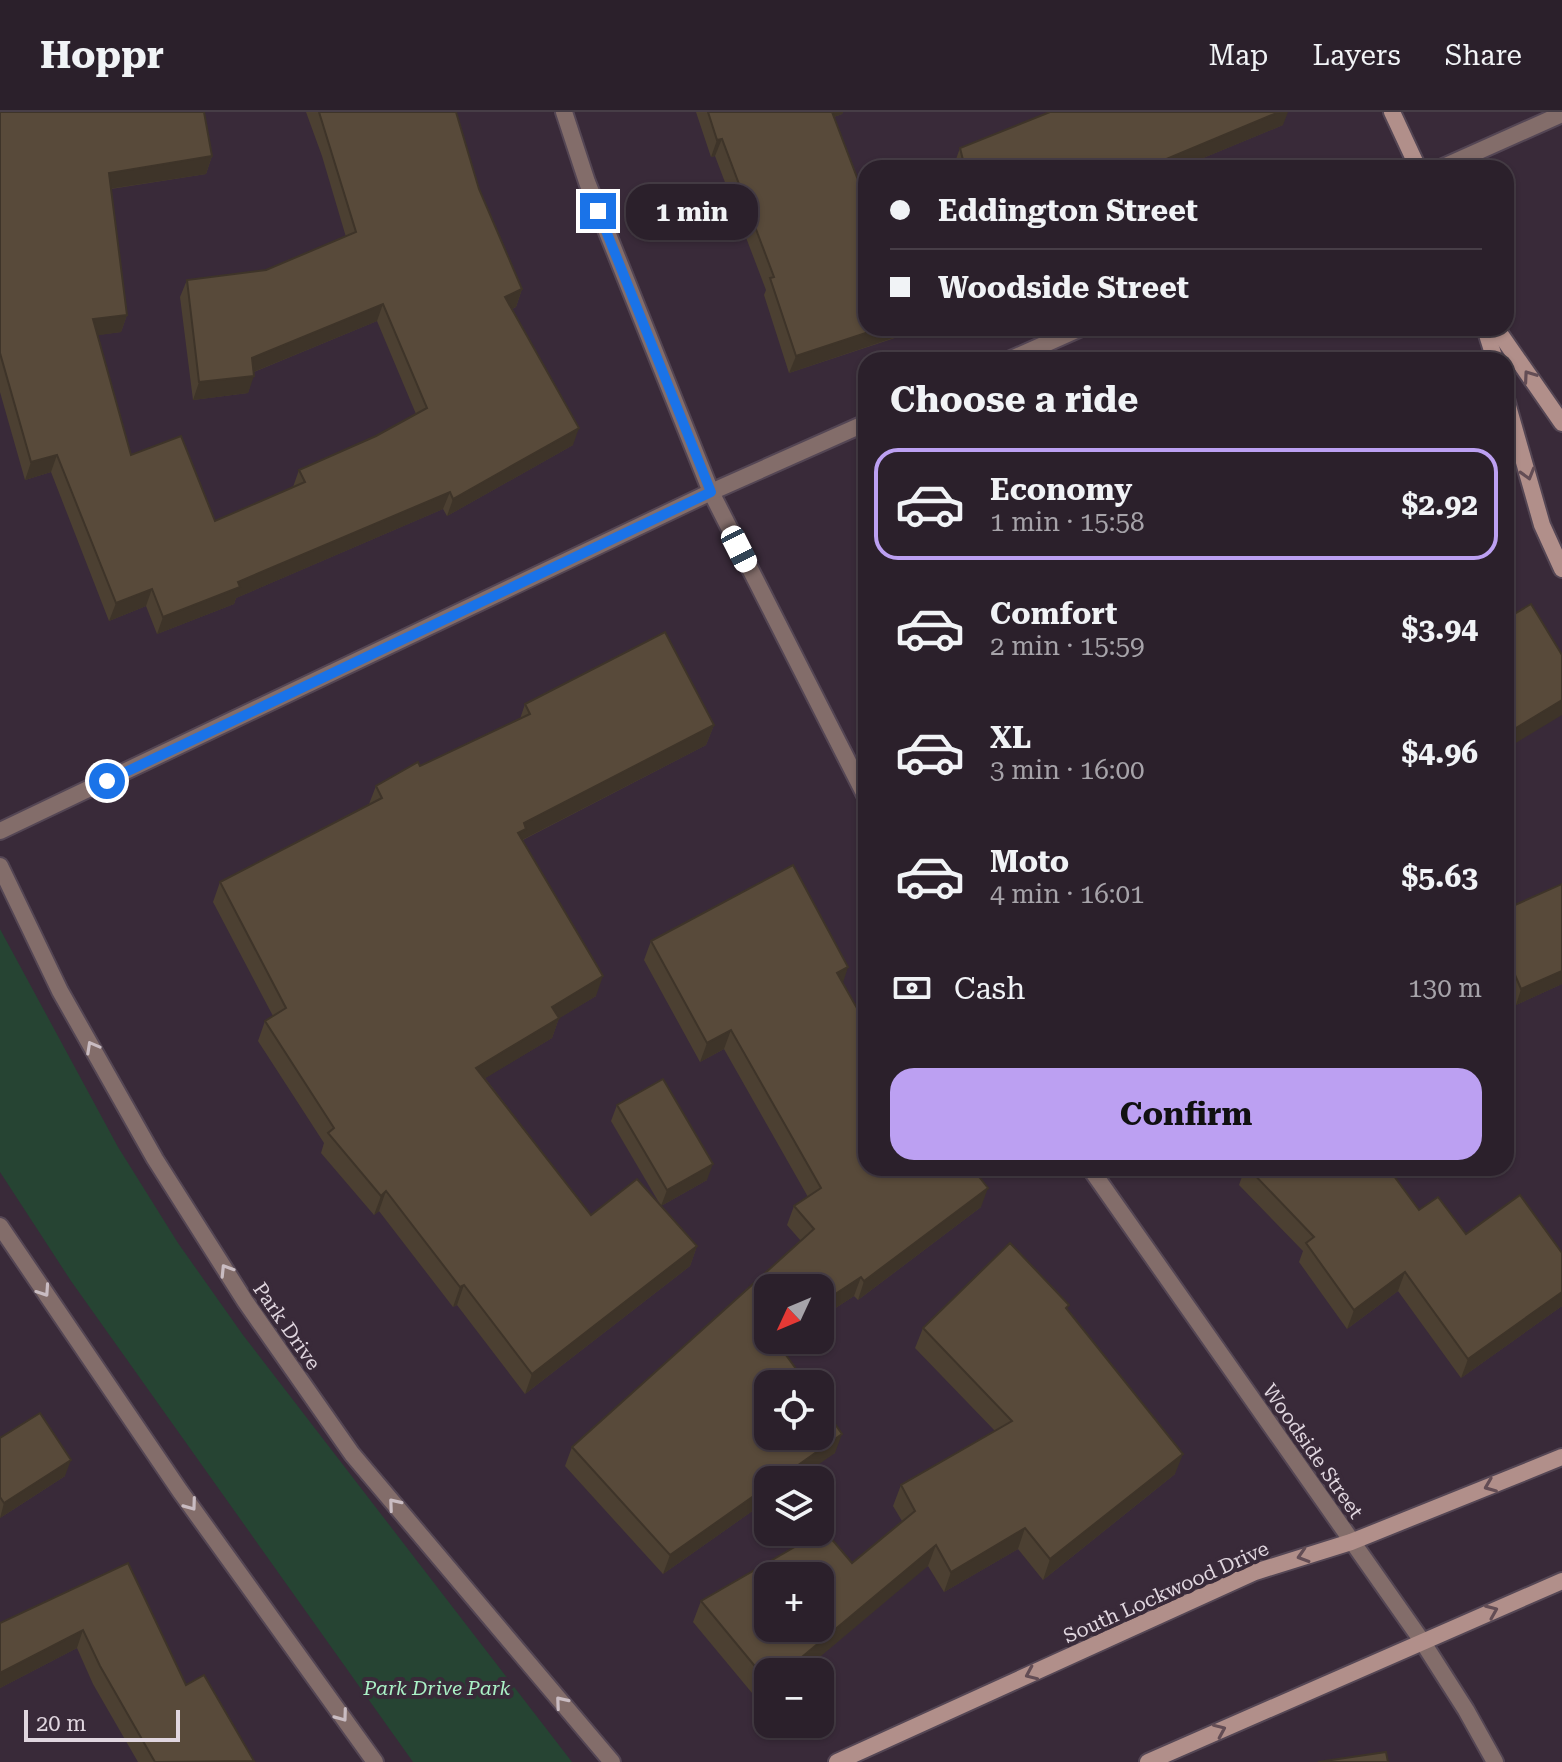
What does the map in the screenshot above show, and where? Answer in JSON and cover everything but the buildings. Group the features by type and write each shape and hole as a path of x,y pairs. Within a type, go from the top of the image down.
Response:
{"main road":[{"path":"1392,112 1414,160"},
{"path":"1514,354 1562,423"},
{"path":"1514,427 1542,525 1562,569"},
{"name":"South Lockwood Drive","path":"837,1762 1255,1572 1351,1542 1562,1457"},
{"path":"1148,1762 1562,1581"}],"street":[{"path":"564,112 587,182 711,492 858,781"},
{"path":"1459,160 1562,114"},
{"path":"1027,352 1063,336"},
{"path":"0,831 711,492 858,427"},
{"name":"Park Drive","path":"0,866 67,1004 155,1159 245,1301 352,1454 612,1762"},
{"name":"Woodside Street","path":"1096,1176 1422,1641 1495,1762"},
{"path":"0,1226 180,1491 375,1762"}],"green space":[{"name":"Park Drive Park","path":"0,929 118,1147 178,1243 243,1335 572,1762 413,1762 71,1281 0,1172"}],"route":[{"path":"107,781 711,492 598,211"}]}
